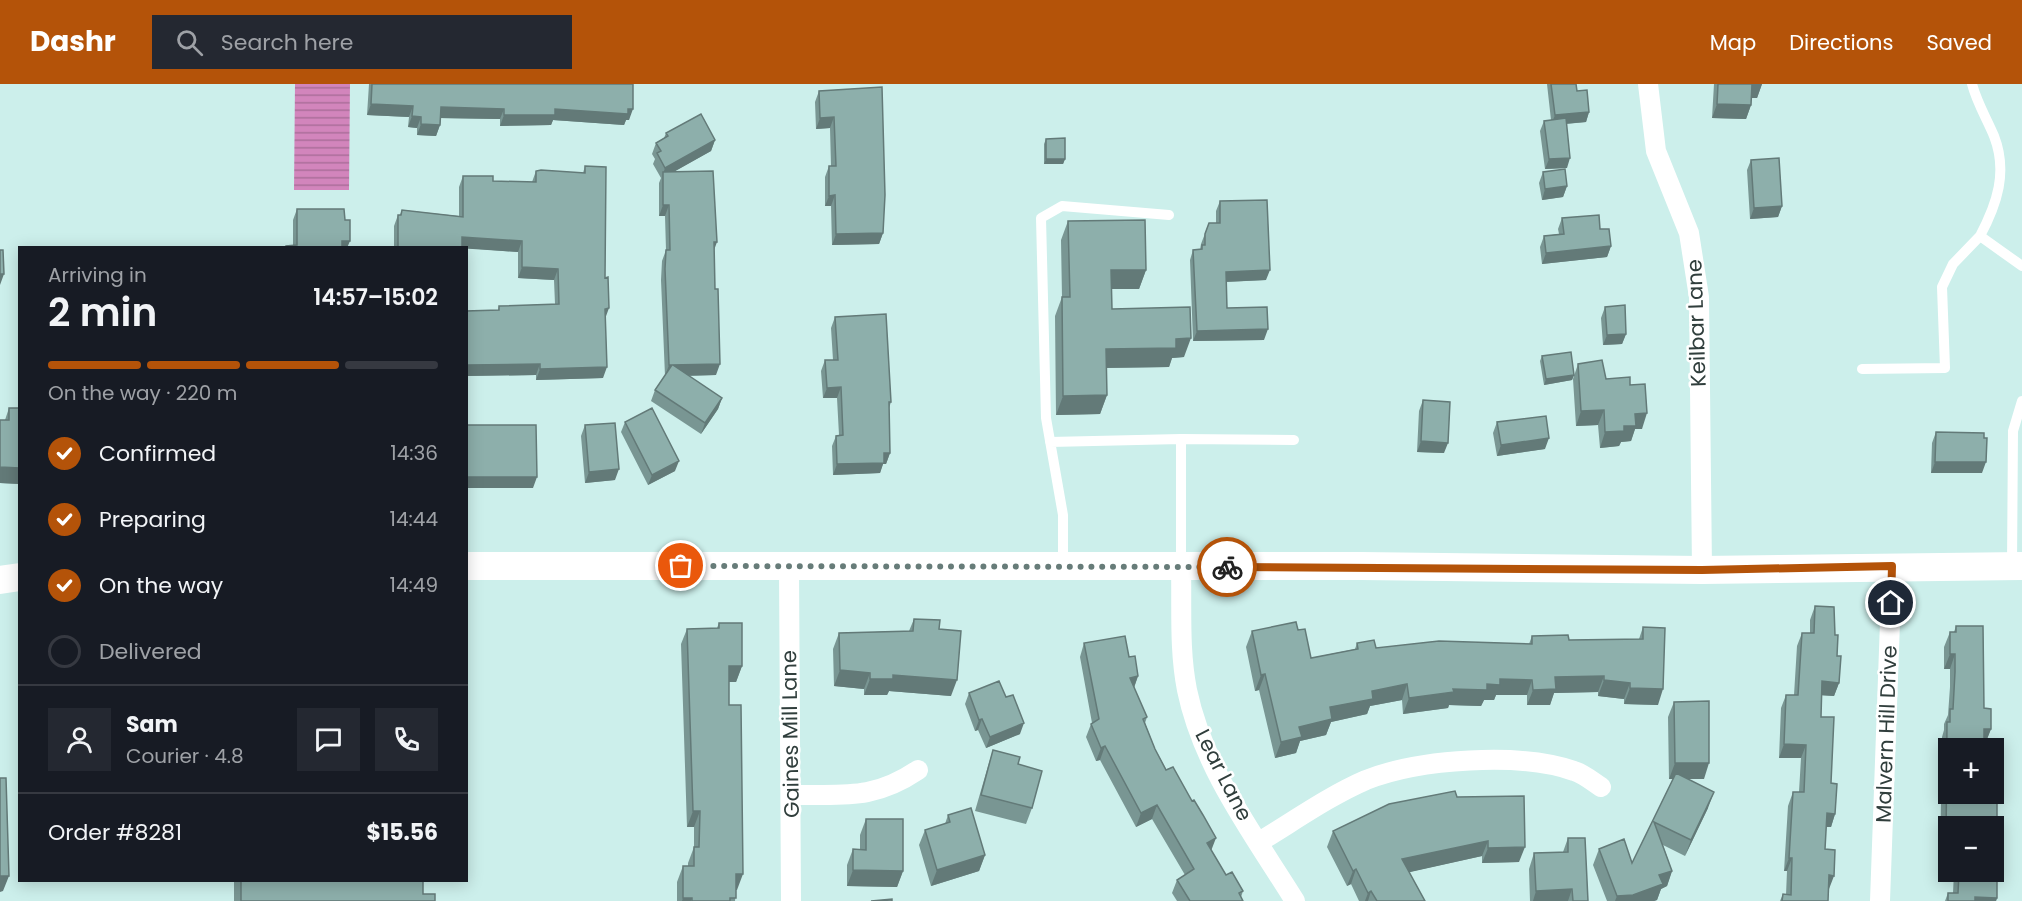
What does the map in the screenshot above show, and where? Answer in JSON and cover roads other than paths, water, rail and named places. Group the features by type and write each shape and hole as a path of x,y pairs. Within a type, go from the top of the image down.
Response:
{"main road":[{"path":"468,567 1372,566 1702,570 2017,566"},
{"path":"0,580 18,577"}],"street":[{"name":"Keilbar Lane","path":"1648,84 1656,152 1689,233 1695,259 1699,297 1702,570"},
{"name":"Malvern Hill Drive","path":"1880,901 1892,566"},
{"name":"Gaines Mill Lane","path":"789,567 791,901"},
{"name":"Lear Lane","path":"1181,567 1183,659 1194,717 1213,763 1295,901"},
{"path":"1259,842 1346,790 1382,775 1413,766 1437,763 1533,762 1576,771 1601,788"},
{"path":"791,795 869,794 892,786 918,770"}],"lane":[{"path":"1862,369 1945,368 1942,287 1953,264 1980,236 1990,216 2002,174 1994,136 1972,84"},
{"path":"1063,567 1063,515 1046,418 1041,218 1062,206 1168,215"},
{"path":"1980,236 2022,266"},
{"path":"2017,566 2013,431 2022,402"},
{"path":"1050,442 1181,439 1294,440"},
{"path":"1181,439 1181,567"}]}
